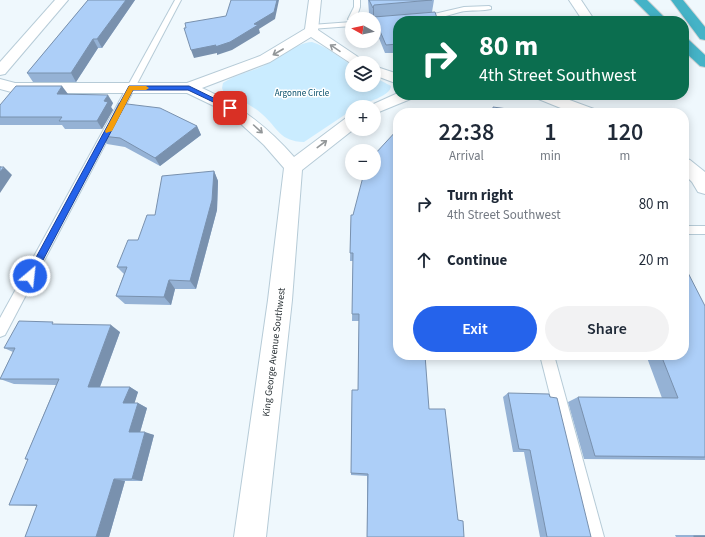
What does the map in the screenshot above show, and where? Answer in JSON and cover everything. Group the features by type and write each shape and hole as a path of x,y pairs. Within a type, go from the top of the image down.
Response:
{"highway":[{"path":"640,0 657,16"},
{"path":"677,0 705,36"},
{"path":"689,48 705,64"}],"street":[{"path":"0,71 62,0"},
{"path":"0,84 15,88 189,88 265,59 311,29 315,0"},
{"path":"576,0 586,16"},
{"path":"311,29 350,56"},
{"path":"381,73 393,77"},
{"path":"189,88 230,108 251,122 269,139 293,167 345,127"},
{"path":"381,106 395,100"},
{"path":"555,100 575,108"},
{"name":"King George Avenue Southwest","path":"250,537 280,300 293,167"},
{"path":"689,168 699,177 705,187"}],"lane":[{"path":"0,331 178,0"},
{"path":"355,12 357,0"},
{"path":"440,16 464,9 489,8"},
{"path":"311,29 345,23"},
{"path":"689,230 705,230"},
{"path":"548,360 595,537"}],"green space":[{"name":"Argonne Circle","path":"312,42 317,44 328,49 345,60 345,92 381,92 381,81 391,86 387,93 373,100 345,100 345,115 304,142 284,137 268,119 258,111 244,102 224,93 222,88 223,83 227,80 263,66 299,45"}],"building":[{"path":"88,0 126,0 97,39 93,39 71,73 27,73"},
{"path":"231,0 277,0 274,12 254,24 258,25 230,42 215,47 216,45 191,50 184,28 186,28 185,23 226,16"},
{"path":"369,0 432,0 374,5 373,8"},
{"path":"435,12 436,16 393,16 393,44 386,45 381,33 381,16"},
{"path":"16,86 62,86 57,94 108,95 104,101 108,102 97,121 59,121 62,117 0,117 0,105"},
{"path":"119,103 160,108 197,126 155,158 120,138 102,136 112,121 110,121"},
{"path":"393,134 393,360 425,360 429,409 445,409 458,520 463,521 464,537 367,537 368,474 351,473 352,390 358,390 359,314 352,314 353,253 350,253 351,215 353,215 362,180 381,180 381,147"},
{"path":"214,171 212,200 190,281 169,280 164,297 116,296 127,267 117,267 128,240 138,240 147,215 155,215 162,176"},
{"path":"689,275 705,306 705,457 595,456 578,397 678,398 663,360 689,360"},
{"path":"19,321 53,322 52,324 111,325 88,387 130,387 123,403 138,403 129,432 145,432 132,479 114,479 96,537 25,537 37,505 9,505 28,459 25,459 59,379 0,379 15,348 4,348"},
{"path":"508,393 549,394 550,397 557,398 591,537 547,537 530,450 519,449"},
{"path":"705,536 705,537 694,537"}],"slow traffic":[{"path":"108,131 131,88 146,88"}],"route":[{"path":"30,276 97,154 131,88 189,88 230,108"}]}
